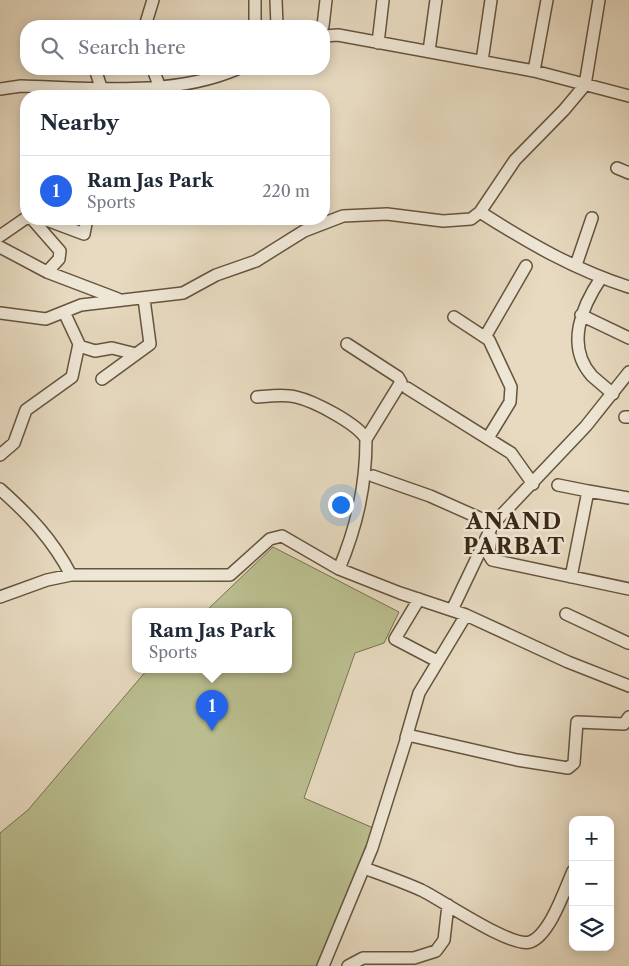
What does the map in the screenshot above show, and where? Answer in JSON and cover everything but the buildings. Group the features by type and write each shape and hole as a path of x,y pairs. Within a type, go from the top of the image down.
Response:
{"street":[{"path":"147,20 153,0"},
{"path":"255,0 255,20"},
{"path":"276,0 278,20"},
{"path":"323,20 326,0"},
{"path":"378,43 383,0"},
{"path":"429,51 436,0"},
{"path":"482,61 491,0"},
{"path":"534,72 547,0"},
{"path":"330,220 343,216 382,214 460,221 472,219 480,212 515,160 564,110 585,85 600,0"},
{"path":"330,36 338,35 482,61 629,96"},
{"path":"97,75 100,90"},
{"path":"155,75 160,88"},
{"path":"188,90 213,83 221,76"},
{"path":"130,90 176,87 221,76"},
{"path":"0,89 21,86 74,90"},
{"path":"0,93 20,92"},
{"path":"617,168 629,173"},
{"path":"480,212 531,244 601,278 629,287"},
{"path":"576,265 592,218"},
{"path":"0,236 20,222"},
{"path":"37,225 60,250 59,259 47,272"},
{"path":"60,225 84,234 86,225"},
{"path":"0,313 46,319 81,305 183,294 216,275 256,261 304,231 318,225"},
{"path":"0,247 47,272 122,301"},
{"path":"485,337 526,266"},
{"path":"601,278 588,298 581,315 578,331 583,360 592,376 613,394"},
{"path":"102,379 150,344 144,299"},
{"path":"0,455 14,443 26,410 72,377 79,346 64,312"},
{"path":"581,315 629,338"},
{"path":"454,317 485,337 495,350 508,380 511,392 510,402 488,438"},
{"path":"339,569 360,512 364,488 366,439 401,382 398,377 347,344"},
{"path":"79,346 95,352 112,348 136,354"},
{"path":"452,610 493,526 613,394 629,372"},
{"path":"407,388 511,453 533,484"},
{"path":"257,397 288,396 301,398 355,427 366,439"},
{"path":"373,476 430,496 493,526"},
{"path":"558,485 629,498"},
{"path":"0,489 41,528 56,548 71,575"},
{"path":"571,577 588,491"},
{"path":"493,526 489,555 492,560 629,589"},
{"path":"0,597 47,580 71,575 230,575 270,539 278,536 339,569 466,615 568,662 629,686"},
{"path":"419,599 395,639 437,661"},
{"path":"566,614 629,642"},
{"path":"322,966 364,868 384,813 415,701 466,615"},
{"path":"406,738 412,736 517,760 568,768 574,764 577,722 624,724 629,717"},
{"path":"364,868 418,889 512,939 530,942 543,932 561,900 569,881"},
{"path":"348,966 363,958 407,958 436,951 444,940 448,906"}],"green space":[{"path":"273,547 399,612 384,643 355,653 304,798 378,830 318,966 0,966 0,833 28,810 144,673 292,673 292,608 209,608"}],"place":[{"name":"Ram Jas Park","path":"212,731"}],"district":[{"name":"ANAND PARBAT","path":"514,534"}]}
